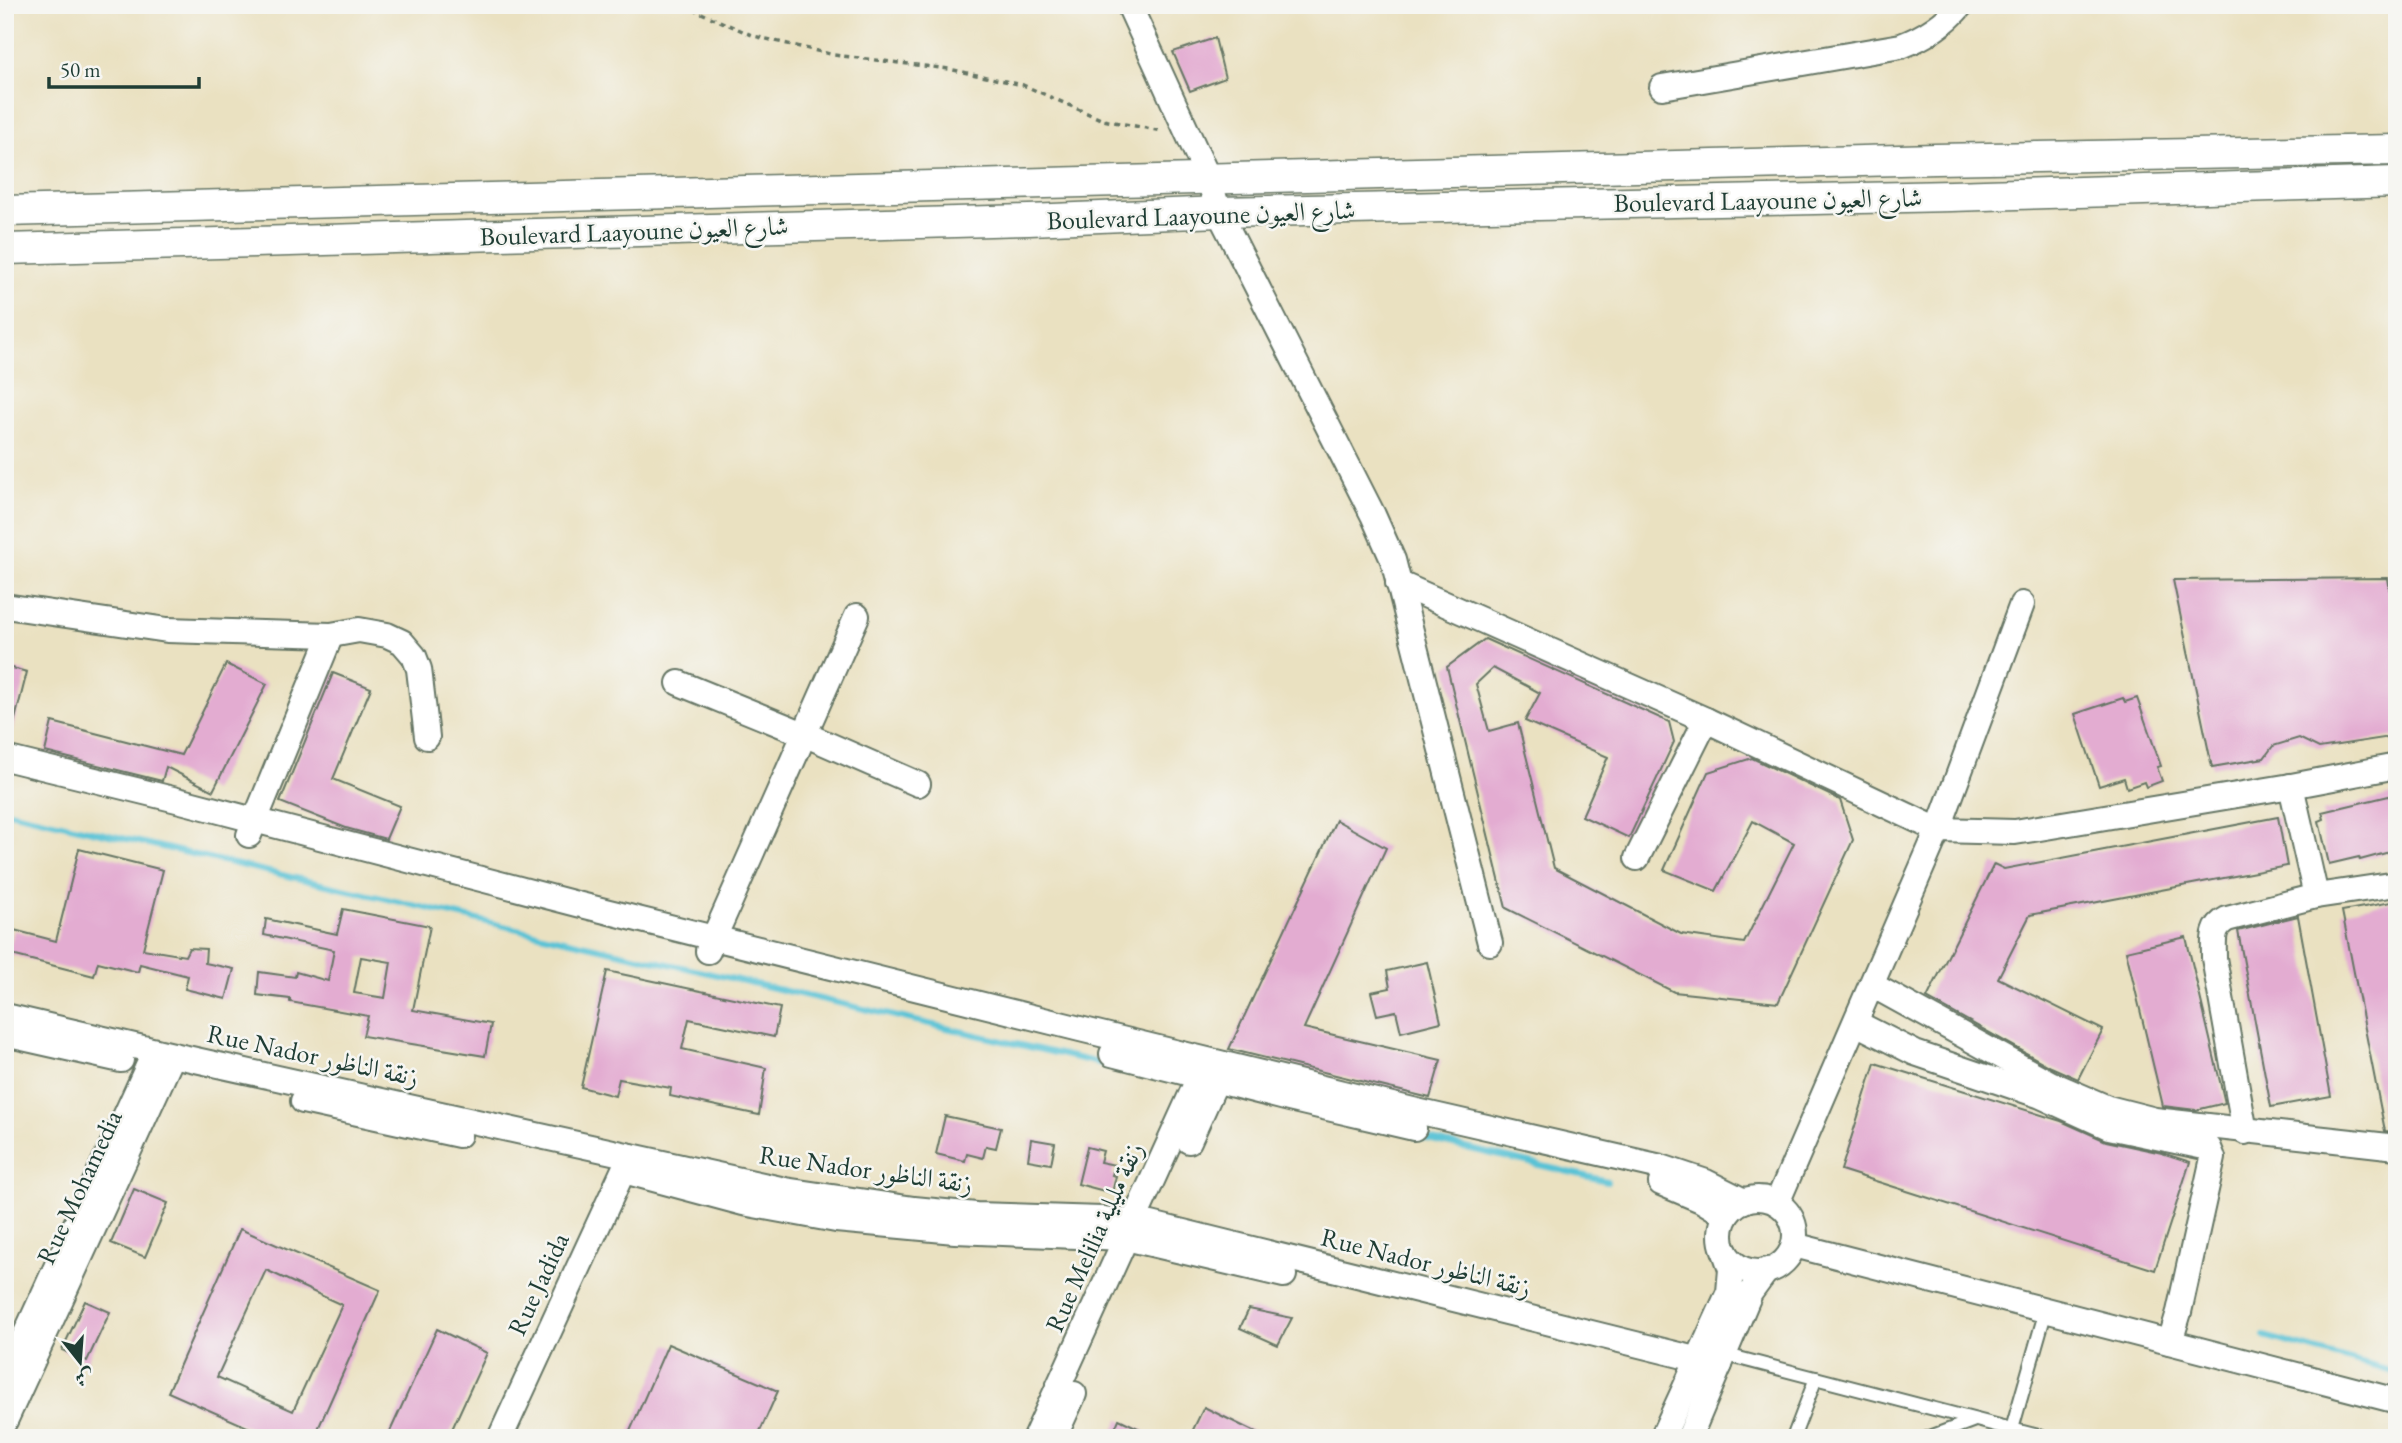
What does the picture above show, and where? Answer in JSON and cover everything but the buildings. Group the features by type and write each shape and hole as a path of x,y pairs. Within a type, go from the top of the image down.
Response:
{"street":[{"path":"1129,5 1209,180 1219,212 1373,515 1393,560 1490,943"},
{"path":"1662,87 1901,46 1938,28 1961,5"},
{"name":"Boulevard Laayoune شارع العيون","path":"5,211 1936,159 2397,150"},
{"name":"Boulevard Laayoune شارع العيون","path":"5,249 1016,221 1219,212 1924,197 2397,182"},
{"path":"1398,583 1706,720 1938,830 2015,832 2397,766"},
{"path":"1777,1203 1938,830 2022,604"},
{"path":"5,606 167,630 331,635 359,630 387,635 402,642 414,656 419,669 427,737"},
{"path":"710,945 857,616"},
{"path":"252,828 331,635"},
{"path":"679,684 804,734 918,784"},
{"path":"1637,858 1706,720"},
{"path":"5,758 252,828 1211,1070 1289,1100 1658,1182 1701,1200 1735,1208"},
{"path":"5,775 252,828"},
{"path":"2291,786 2316,896"},
{"path":"2245,1132 2214,958 2215,930 2218,924 2227,919 2316,896 2397,884"},
{"path":"1872,985 2050,1083 2153,1129 2206,1147 2213,1155 2170,1342"},
{"name":"Rue Nador زنقة الناظور","path":"5,1016 160,1061"},
{"path":"1856,1023 1914,1053 2041,1096 2109,1127 2245,1132 2397,1147"},
{"name":"Rue Nador زنقة الناظور","path":"5,1034 160,1061 632,1165 743,1203 836,1220 955,1231 1139,1231 1708,1364"},
{"name":"Rue Mohamedia","path":"5,1379 160,1061"},
{"name":"Rue Mohamedia","path":"5,1421 160,1061"},
{"name":"Rue Melilia زنقة مليلية","path":"1054,1438 1139,1231 1211,1070"},
{"name":"Rue Jadida","path":"500,1438 632,1165"},
{"name":"Rue Jadida","path":"515,1438 632,1165"},
{"path":"1689,1438 1731,1286 1731,1269 1723,1248 1722,1226 1735,1208 1755,1198 1777,1203 1792,1220 1794,1245 1789,1255 1781,1264 1767,1270 1748,1270 1738,1266 1723,1248"},
{"name":"Rue Melilia زنقة مليلية","path":"1035,1438 1139,1231"},
{"path":"1794,1245 2397,1401"},
{"path":"1662,1438 1750,1293 1767,1270"}],"lane":[{"path":"2012,1429 2046,1310"},
{"path":"1708,1364 1816,1378 2046,1438"},
{"path":"1793,1438 1816,1378"},
{"path":"1927,1438 1976,1419"},
{"path":"2394,1438 2397,1428"}],"path":[{"path":"683,5 754,36 834,55 948,69 1023,85 1103,120 1189,136"}],"waterway":[{"path":"5,811 1116,1067"},
{"path":"1415,1136 1607,1181"},
{"path":"2264,1336 2397,1373"}]}
